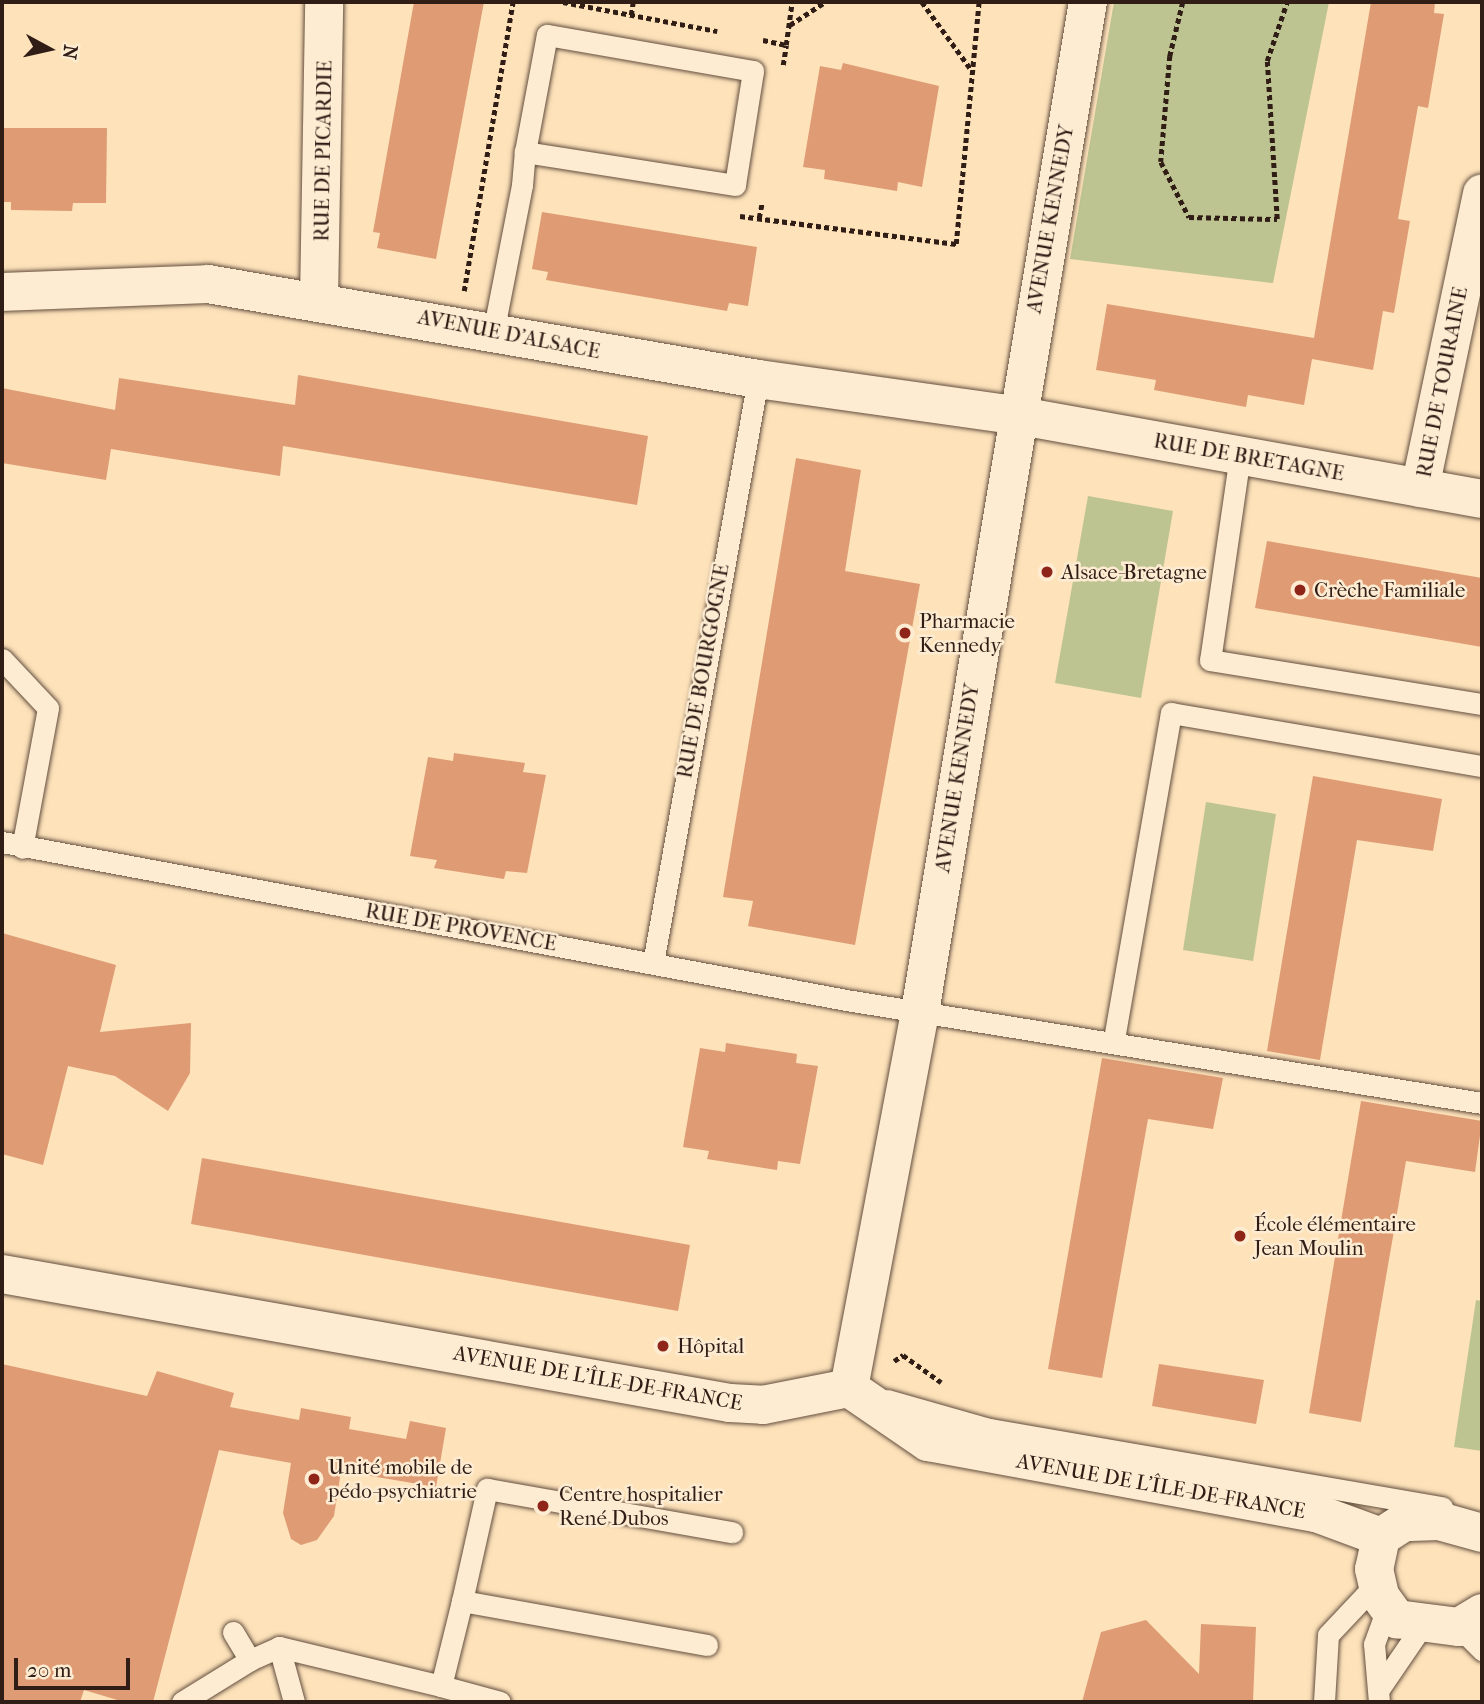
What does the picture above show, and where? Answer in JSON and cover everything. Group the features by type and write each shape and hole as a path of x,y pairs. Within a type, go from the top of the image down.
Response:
{"street":[{"name":"RUE DE PICARDIE","path":"319,300 324,2"},
{"name":"AVENUE KENNEDY","path":"849,1388 920,1012 1015,415 1088,2"},
{"name":"RUE DE TOURAINE","path":"1420,488 1482,193"},
{"name":"AVENUE D'ALSACE","path":"2,292 208,284 319,300 758,379 1015,415"},
{"name":"RUE DE BRETAGNE","path":"1015,415 1482,499"},
{"name":"AVENUE DE L'ÎLE-DE-FRANCE","path":"2,1273 730,1403 763,1405 849,1388 928,1442 1365,1529"},
{"path":"1461,1629 1381,1597 1365,1529 1420,1519 1482,1534"}],"lane":[{"path":"475,329 525,152 547,35 753,71 735,185 525,152"},
{"name":"RUE DE BOURGOGNE","path":"653,963 758,379"},
{"path":"1240,455 1210,660 1482,704"},
{"path":"2,659 48,708 22,848"},
{"path":"1114,1039 1171,713 1482,766"},
{"name":"RUE DE PROVENCE","path":"2,842 22,848 920,1012 1114,1039 1482,1103"},
{"path":"849,1388 953,1421 1482,1514"},
{"path":"442,1686 487,1489 732,1532"},
{"path":"1365,1529 1382,1497"},
{"path":"1379,1696 1374,1644 1381,1597"},
{"path":"1324,1702 1328,1635 1381,1597"},
{"path":"462,1601 707,1645"},
{"path":"1379,1696 1461,1629"},
{"path":"233,1632 250,1660"},
{"path":"279,1647 294,1702"},
{"path":"183,1702 250,1660 279,1647 500,1702"}],"path":[{"path":"475,329 513,2"},
{"path":"563,2 722,32"},
{"path":"748,37 786,45 792,2"},
{"path":"789,26 825,2"},
{"path":"922,2 973,72"},
{"path":"733,215 956,244 979,2"},
{"path":"1183,2 1170,57 1161,162 1189,217 1277,219 1267,61 1287,2"}],"green space":[{"path":"1114,2 1329,2 1273,283 1070,259"},
{"path":"1088,496 1173,511 1141,698 1055,683"},
{"path":"1206,802 1276,814 1253,961 1183,950"},
{"path":"1476,1300 1482,1301 1482,1451 1454,1447"}],"building":[{"path":"414,2 484,2 436,259 377,248 380,233 373,232"},
{"path":"1371,2 1435,2 1434,13 1444,14 1428,108 1418,106 1398,219 1410,221 1394,313 1383,311 1373,370 1312,359 1304,405 1248,395 1246,407 1154,390 1156,380 1096,370 1107,304 1314,338"},
{"path":"843,63 939,86 922,187 898,182 897,191 824,179 825,170 803,167 820,66 841,70"},
{"path":"2,128 107,128 106,203 73,203 72,211 11,210 11,202 2,202"},
{"path":"542,212 757,247 748,306 729,303 727,311 546,280 548,272 532,269"},
{"path":"298,375 648,436 637,505 283,446 280,476 111,449 106,480 2,463 2,388 115,410 119,378 295,405"},
{"path":"796,458 861,470 845,571 920,584 855,945 748,926 753,901 723,897"},
{"path":"1267,541 1482,578 1482,647 1255,608"},
{"path":"454,753 525,763 523,772 546,775 527,873 506,871 504,879 434,868 437,860 410,856 428,757 453,761"},
{"path":"1313,776 1442,799 1433,851 1357,840 1320,1060 1267,1051"},
{"path":"2,933 116,965 100,1032 191,1023 190,1073 168,1111 115,1076 68,1066 43,1165 2,1154"},
{"path":"726,1043 797,1054 796,1063 818,1066 800,1164 778,1161 777,1170 707,1159 709,1151 683,1147 700,1048 725,1052"},
{"path":"1102,1058 1223,1078 1213,1129 1148,1119 1102,1378 1048,1369"},
{"path":"1361,1101 1482,1121 1475,1172 1406,1161 1361,1422 1309,1413"},
{"path":"202,1158 690,1245 678,1311 191,1224"},
{"path":"2,1364 147,1396 157,1371 234,1393 230,1407 299,1420 301,1408 351,1417 349,1429 406,1439 410,1421 446,1428 436,1487 341,1471 334,1516 317,1540 301,1545 291,1539 283,1513 291,1463 219,1450 153,1702 124,1702 84,1690 80,1702 2,1702"},
{"path":"1159,1364 1264,1380 1256,1424 1152,1406"},
{"path":"1146,1620 1199,1674 1201,1624 1256,1627 1253,1702 1082,1702 1101,1632"}],"place":[{"name":"Alsace-Bretagne","path":"1047,572"},
{"name":"Crèche Familiale","path":"1300,590"},
{"name":"Pharmacie Kennedy","path":"905,633"},
{"name":"École élémentaire Jean Moulin","path":"1240,1236"},
{"name":"Hôpital","path":"663,1346"},
{"name":"Unité mobile de pédo-psychiatrie","path":"314,1479"},
{"name":"Centre hospitalier René Dubos","path":"543,1506"}]}
